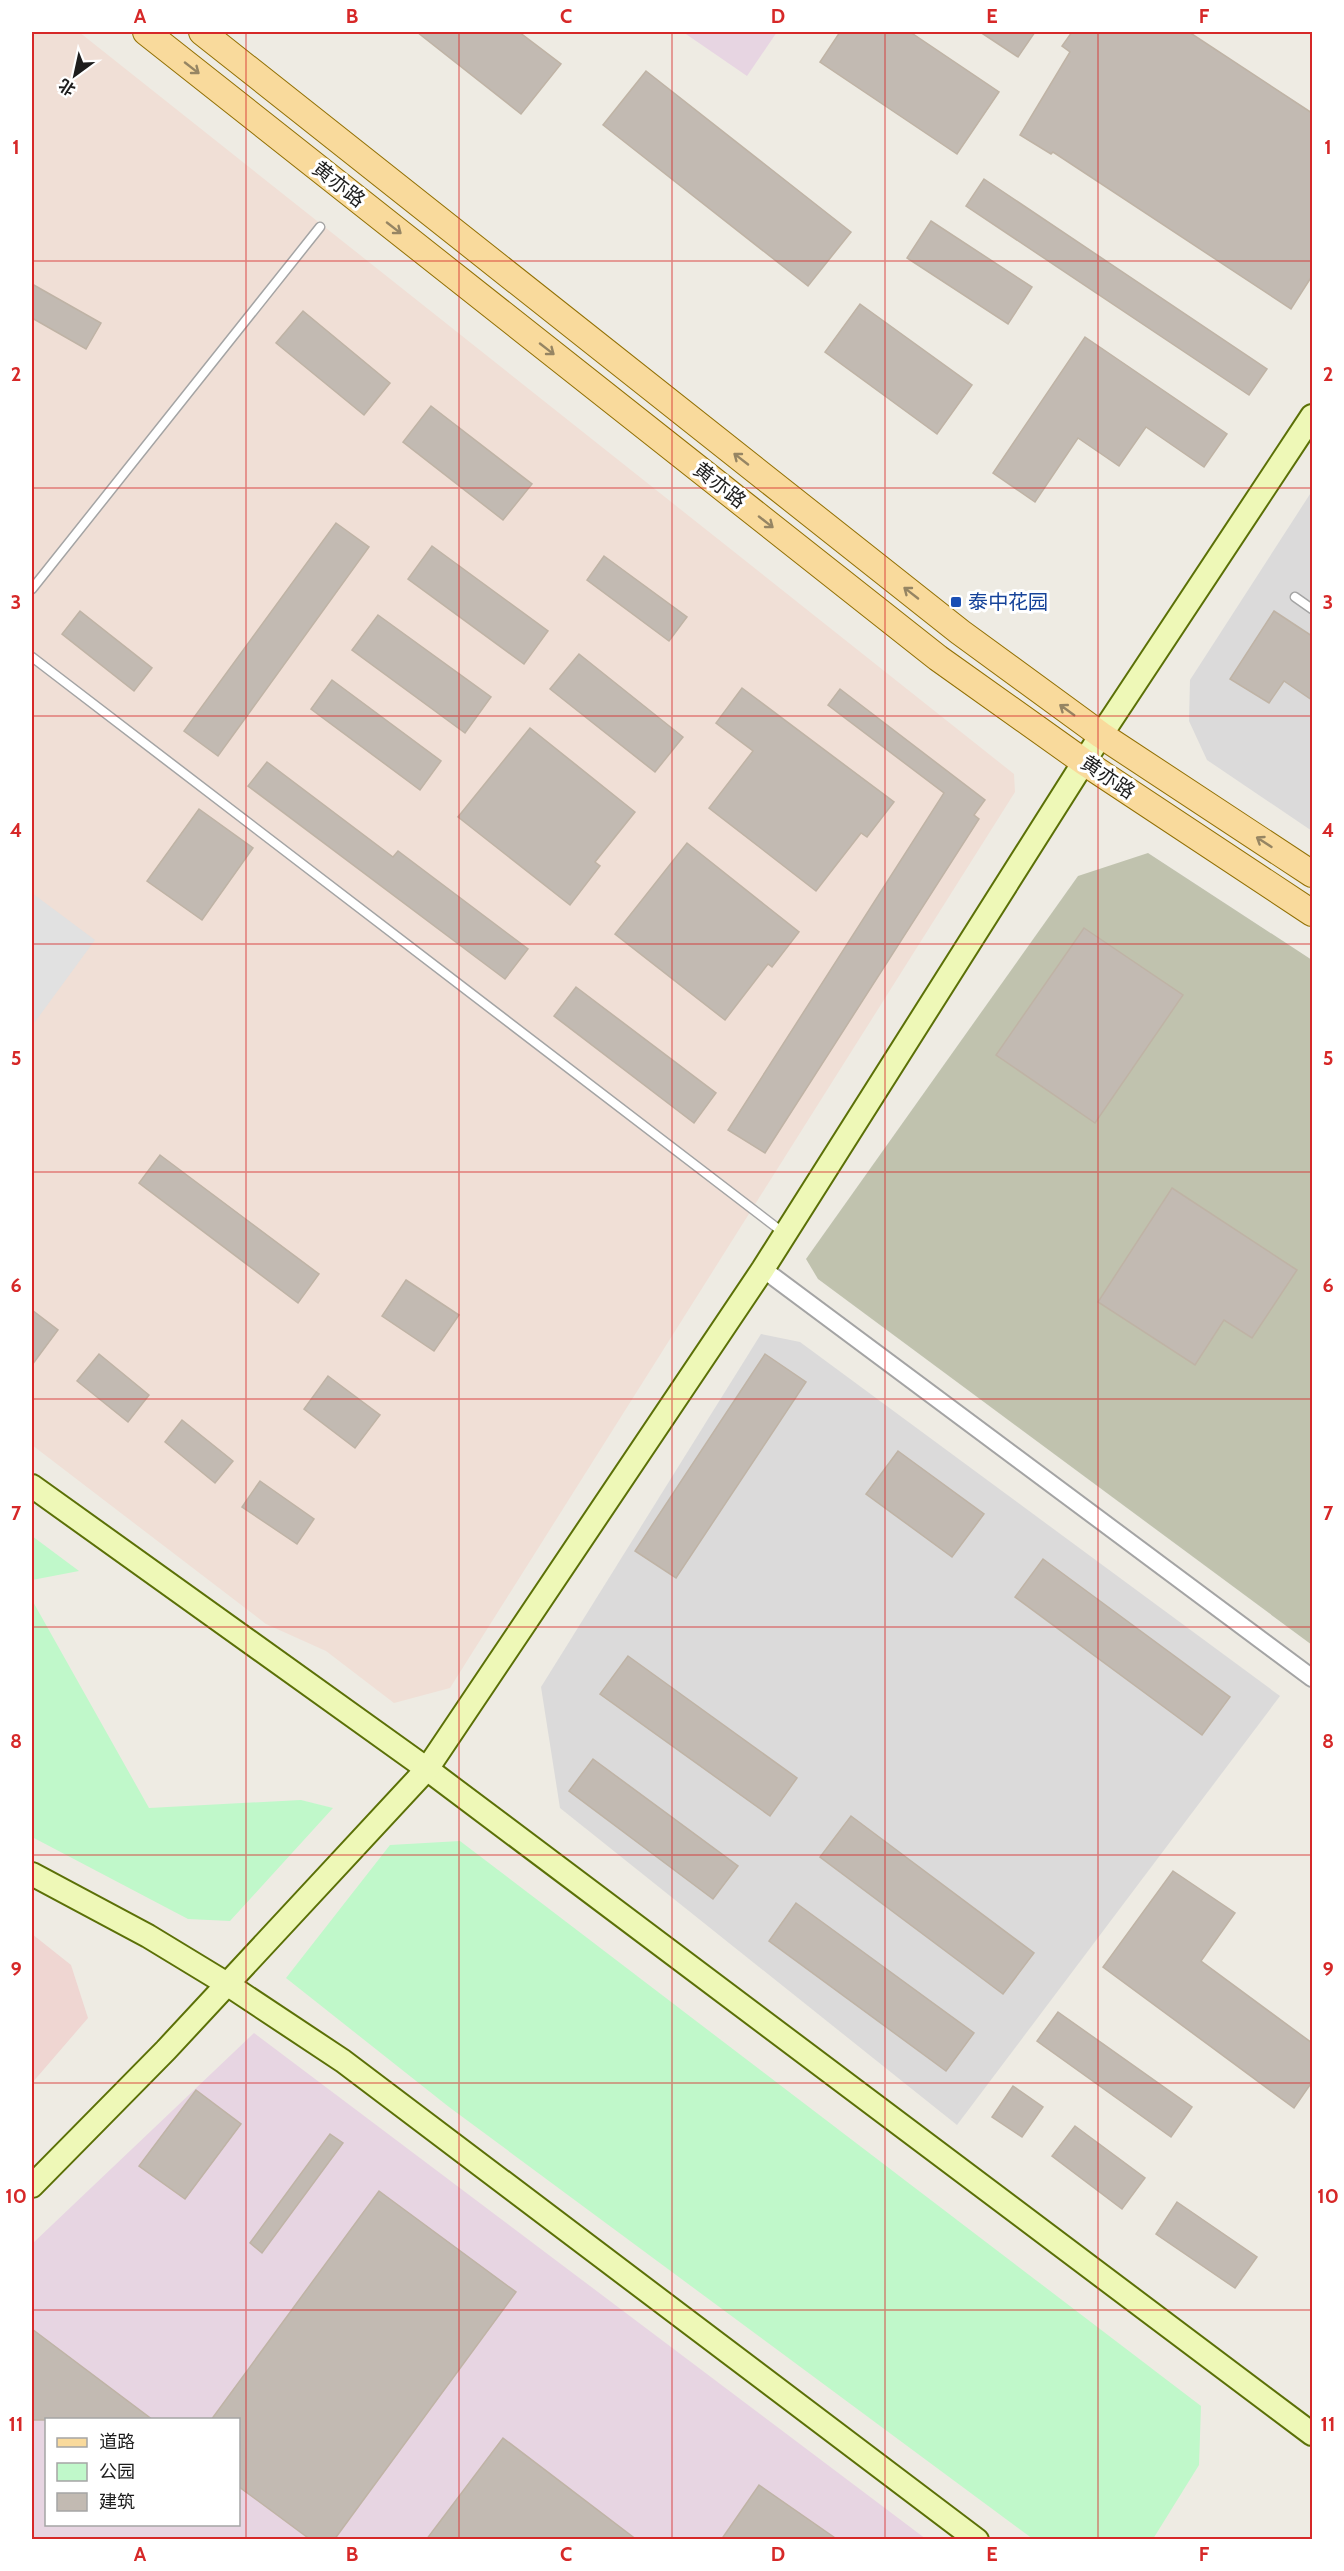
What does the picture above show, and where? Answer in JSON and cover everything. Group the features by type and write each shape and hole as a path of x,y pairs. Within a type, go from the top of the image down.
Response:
{"main road":[{"name":"黄亦路","path":"202,32 944,619 1101,735 1312,874"},
{"name":"黄亦路","path":"154,34 938,658 1084,762 1312,914"}],"street":[{"path":"32,2186 166,2050 428,1769 763,1269 1101,735 1312,416"},
{"path":"763,1269 1312,1678"},
{"path":"32,1486 428,1769 1312,2434"},
{"path":"32,1874 148,1936 227,1984 343,2061 977,2540"}],"lane":[{"path":"32,589 320,227"},
{"path":"1295,597 1312,609"},
{"path":"32,657 785,1235"}],"shaded area":[{"path":"32,32 79,32 1014,774 1015,792 450,1688 394,1703 326,1651 266,1624 32,1445"},
{"path":"683,32 777,32 747,76"},
{"path":"1312,491 1312,831 1207,760 1189,721 1190,680"},
{"path":"1148,853 1312,960 1312,1645 818,1279 806,1259 1078,876"},
{"path":"32,893 95,940 32,1026"},
{"path":"761,1334 800,1342 1280,1696 957,2125 560,1808 541,1687"},
{"path":"32,1934 71,1965 88,2018 32,2083"},
{"path":"254,2033 926,2539 32,2540 32,2244"}],"green space":[{"path":"32,1536 79,1571 32,1580"},
{"path":"32,1600 149,1808 301,1800 333,1808 230,1921 188,1919 32,1837"},
{"path":"460,1841 1201,2406 1199,2465 1153,2539 1033,2539 449,2107 286,1978 390,1845"}],"building":[{"path":"417,32 519,32 561,64 521,114"},
{"path":"840,32 910,32 999,92 957,154 820,62"},
{"path":"980,32 1035,32 1018,57"},
{"path":"1072,32 1189,32 1312,113 1312,276 1291,309 1053,152 1051,154 1020,135 1070,52 1062,46"},
{"path":"646,71 851,232 808,286 603,125"},
{"path":"984,179 1267,369 1249,395 966,206"},
{"path":"931,221 1032,287 1008,324 907,258"},
{"path":"32,284 101,323 86,349 32,318"},
{"path":"860,304 972,385 937,434 825,352"},
{"path":"303,311 390,383 364,415 276,343"},
{"path":"1085,337 1227,434 1204,467 1146,427 1119,466 1078,438 1035,502 993,473"},
{"path":"431,406 532,484 503,520 403,442"},
{"path":"336,523 369,547 218,756 184,731"},
{"path":"432,546 548,631 524,664 408,579"},
{"path":"604,556 687,617 669,641 587,580"},
{"path":"80,611 152,668 134,691 62,634"},
{"path":"1274,611 1312,636 1312,700 1284,681 1269,703 1230,679"},
{"path":"378,615 491,697 465,733 352,650"},
{"path":"579,654 683,737 655,772 550,689"},
{"path":"332,680 441,761 420,790 311,709"},
{"path":"742,688 894,802 867,837 861,833 816,891 709,808 753,751 716,723"},
{"path":"840,689 985,800 974,815 979,819 765,1153 728,1130 944,793 828,705"},
{"path":"530,728 635,812 595,862 600,866 570,905 458,817"},
{"path":"267,762 393,857 398,851 528,949 505,979 248,786"},
{"path":"199,809 253,848 202,920 147,881"},
{"path":"687,843 799,932 772,967 768,964 725,1020 615,934"},
{"path":"1084,928 1183,995 1095,1123 996,1055"},
{"path":"576,987 716,1093 694,1123 554,1016"},
{"path":"160,1155 319,1274 298,1303 139,1183"},
{"path":"1172,1188 1297,1270 1252,1338 1224,1320 1195,1365 1098,1302"},
{"path":"406,1280 459,1315 434,1351 382,1316"},
{"path":"32,1310 58,1330 32,1365"},
{"path":"99,1354 149,1395 128,1422 77,1381"},
{"path":"765,1354 806,1382 676,1578 635,1551"},
{"path":"328,1376 380,1415 355,1448 304,1409"},
{"path":"182,1420 233,1461 215,1483 165,1442"},
{"path":"898,1451 984,1514 952,1557 866,1494"},
{"path":"260,1481 314,1519 297,1544 242,1507"},
{"path":"1043,1559 1230,1697 1202,1735 1015,1597"},
{"path":"628,1656 797,1778 770,1816 600,1694"},
{"path":"593,1759 738,1866 713,1899 569,1791"},
{"path":"851,1816 1034,1953 1003,1994 820,1857"},
{"path":"1173,1871 1235,1913 1201,1961 1312,2043 1312,2082 1294,2108 1103,1967"},
{"path":"796,1903 974,2033 946,2071 769,1941"},
{"path":"1058,2012 1192,2107 1171,2137 1037,2041"},
{"path":"1013,2086 1043,2107 1022,2137 992,2117"},
{"path":"196,2090 241,2124 185,2199 139,2166"},
{"path":"1075,2126 1145,2178 1122,2209 1052,2156"},
{"path":"330,2134 343,2143 262,2253 250,2243"},
{"path":"379,2191 516,2292 334,2540 311,2540 240,2487 240,2418 212,2418"},
{"path":"1177,2202 1257,2257 1235,2288 1156,2234"},
{"path":"32,2329 150,2418 45,2418 45,2420 32,2420"},
{"path":"503,2438 637,2540 426,2540"},
{"path":"759,2485 838,2540 721,2540"}],"place":[{"name":"泰中花园","path":"956,602"}]}
